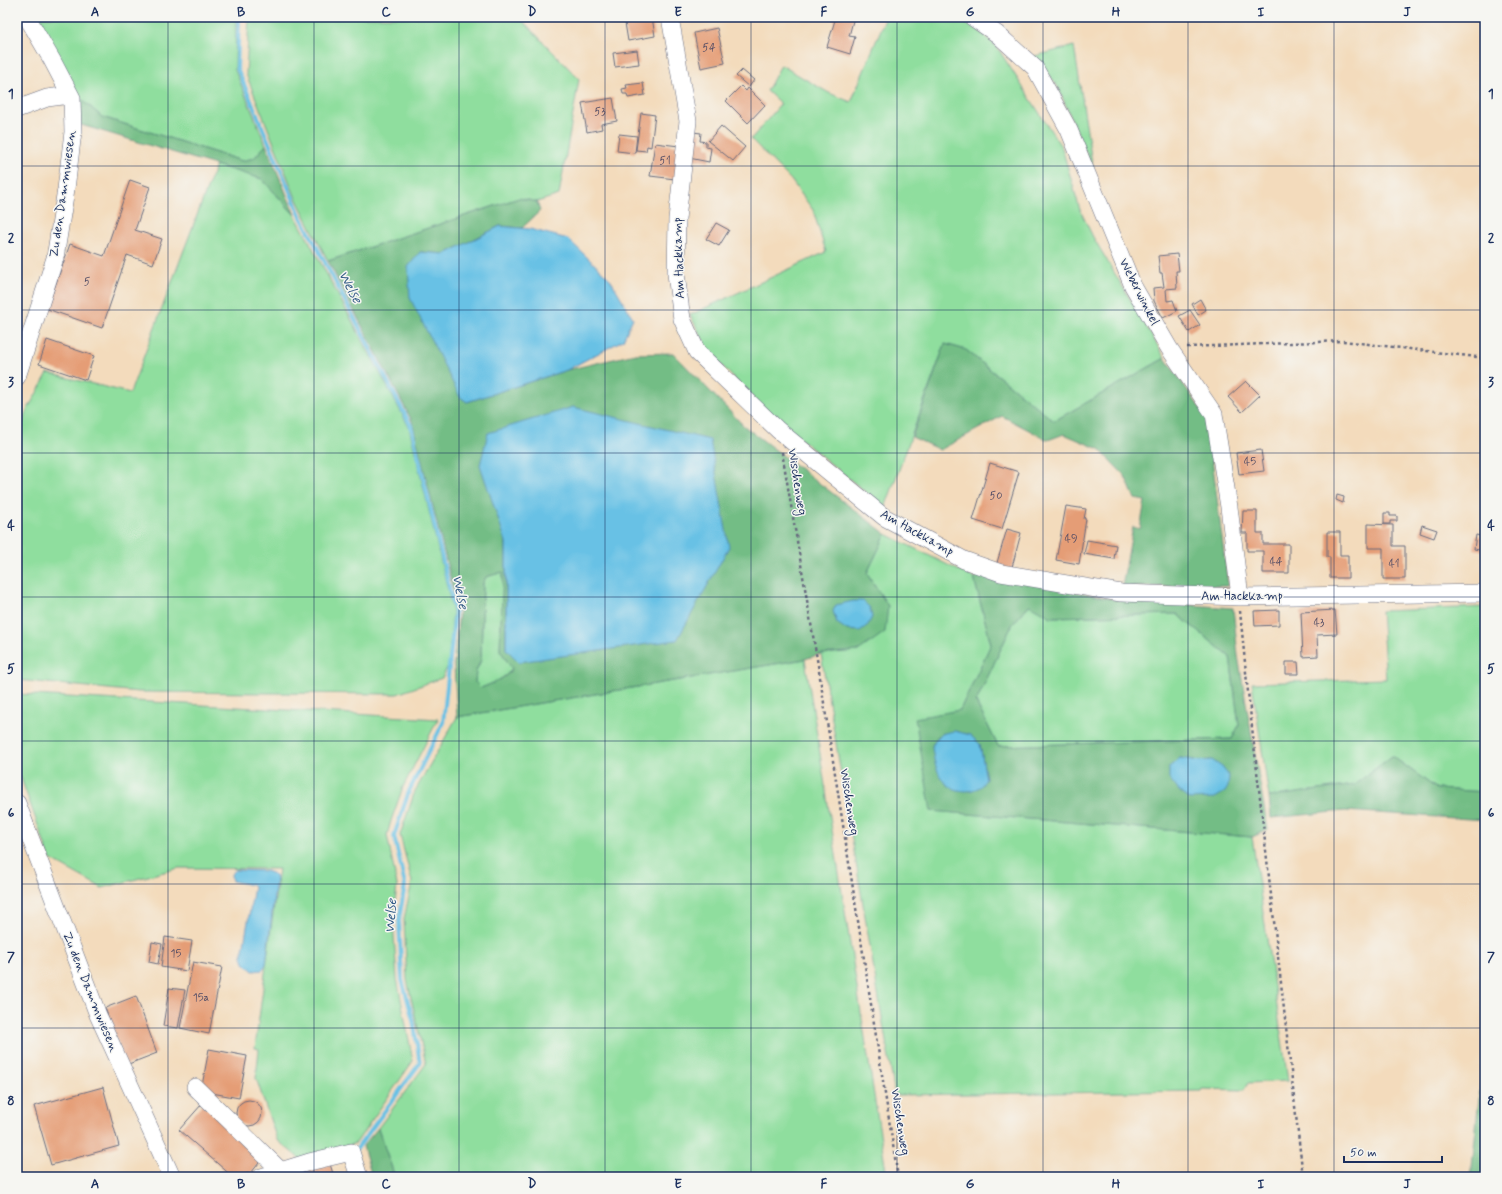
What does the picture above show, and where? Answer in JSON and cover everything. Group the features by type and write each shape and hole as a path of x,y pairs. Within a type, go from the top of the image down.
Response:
{"street":[{"name":"Zu den Dammwiesen","path":"17,377 55,258 73,132 70,95 27,17"},
{"name":"Am Hackkamp","path":"670,17 688,121 677,219 676,274 682,319 697,352 778,430 884,517 964,560 1001,574 1120,593 1240,597 1485,593"},
{"name":"Weberwinkel","path":"972,17 997,34 1035,68 1069,130 1133,286 1169,348 1214,414 1229,507 1240,597"},
{"path":"17,109 47,98 70,95"},
{"name":"Zu den Dammwiesen","path":"17,803 98,1015 172,1177"},
{"path":"196,1087 281,1171"},
{"path":"261,1177 308,1162 354,1152 359,1177"}],"path":[{"path":"1169,348 1342,341 1485,358"},
{"name":"Wischenweg","path":"778,430 819,671 898,1177"},
{"path":"1240,597 1247,683 1303,1177"}],"green space":[{"path":"35,17 236,17 235,70 266,145 254,158 242,161 102,117 81,99"},
{"path":"249,17 519,17 579,79 559,195 537,202 519,198 328,261 295,196 246,74"},
{"path":"886,17 964,17 997,47 1062,148 1080,210 1093,237 1165,358 1054,421 966,350 945,344 885,508 760,406 710,353 690,315 826,252 813,210 791,180 751,139 781,104 767,91 781,65 829,93 851,102"},
{"path":"1074,46 1093,169 1058,87 1035,56"},
{"path":"81,99 102,117 242,161 254,158 266,145 295,215 262,179 78,124"},
{"path":"216,165 262,179 295,215 409,427 453,612 448,666 442,678 397,694 139,692 17,680 17,449 25,414 48,373 130,393"},
{"path":"519,198 537,202 540,211 522,228 500,226 445,254 420,252 467,402 567,370 635,354 673,353 744,426 886,534 867,573 888,606 885,632 858,651 821,654 805,659 457,717 454,665 459,613 412,421 328,261","holes":["506,542 519,662 506,649","503,572 500,650 512,669 502,678 481,688 475,682 476,671 481,660 483,583 486,577"]},
{"path":"945,344 966,350 1054,421 1165,358 1207,418 1228,586 1122,587 1133,527 1140,529 1145,501 1135,499 1125,476 1099,449 1064,434 1048,440 1002,416 940,450 912,437"},
{"path":"886,534 974,578 991,644 960,710 931,811 1252,837 1288,1081 1248,1083 1244,1090 1202,1089 1201,1091 895,1095 821,654 858,651 888,606 867,573"},
{"path":"503,572 500,650 512,668 502,678 481,688 475,682 476,671 481,660 483,583 486,577"},
{"path":"981,574 1119,600 1233,608 1238,656 1268,830 1252,837 931,811 915,718 960,710 991,644 974,578","holes":["1029,605 1051,617 1177,614 1230,657 1239,725 1232,739 998,746 976,702 1012,625","943,733 980,744 986,779 932,746 937,737","1180,758 1199,761 1212,760 1229,776"]},
{"path":"1030,604 1051,617 1177,614 1230,657 1239,726 1232,739 998,746 976,702 1012,625"},
{"path":"1485,607 1485,792 1437,789 1392,756 1354,785 1269,797 1252,683 1386,679 1381,611"},
{"path":"805,659 887,1177 395,1177 378,1128 426,1064 407,980 404,919 412,882 400,835 415,791 457,717"},
{"path":"17,694 438,719 403,787 387,835 397,885 393,921 397,979 413,1061 356,1143 300,1159 277,1140 256,1078 259,1049 255,1048 279,869 179,868 102,888 50,859 17,767"},
{"path":"1392,756 1437,789 1485,792 1485,820 1345,811 1271,818 1269,797 1354,785"},
{"path":"1485,1039 1485,1177 1471,1177"},
{"path":"378,1128 395,1177 372,1177 363,1146"}],"water":[{"path":"500,226 530,229 568,239 610,279 633,318 623,340 567,370 467,402 460,397 410,298 408,267 420,252 445,254"},
{"path":"573,407 710,440 729,547 677,640 519,662 506,649 506,542 480,465 488,433"},
{"path":"853,601 863,601 870,608 872,617 868,625 860,631 847,630 837,623 833,611 836,605"},
{"path":"955,731 970,735 980,744 986,779 980,787 973,790 962,791 951,787 943,781 936,765 932,746 941,735 946,732"},
{"path":"1180,758 1199,761 1212,760 1222,767 1229,776 1228,787 1225,792 1215,798 1189,799 1179,791 1169,778 1169,767"},
{"path":"235,870 266,871 274,874 276,879 266,964 263,970 253,971 244,963 242,956 254,887 252,885 232,881 231,874"}],"building":[{"path":"624,17 652,17 655,36 628,41"},
{"path":"824,17 854,17 849,36 855,37 850,54 827,47 835,20"},
{"path":"717,28 725,63 701,68 694,33"},
{"path":"637,50 639,64 615,67 613,53"},
{"path":"742,70 754,80 749,87 736,76"},
{"path":"643,83 645,95 628,98 627,94 623,94 622,89 627,88 626,85"},
{"path":"741,86 746,91 748,88 765,105 748,123 726,101"},
{"path":"613,98 617,121 601,124 602,129 587,132 582,103"},
{"path":"641,113 655,115 651,147 647,146 646,151 636,150"},
{"path":"721,126 745,147 733,161 708,141"},
{"path":"693,132 701,133 700,141 706,142 706,147 711,148 709,162 689,158"},
{"path":"619,134 637,136 635,153 617,151"},
{"path":"655,143 679,146 675,179 650,176"},
{"path":"130,180 150,187 135,230 162,239 153,264 127,255 102,328 47,309 70,244 104,256"},
{"path":"716,223 729,230 719,246 706,239"},
{"path":"1177,254 1179,271 1176,271 1177,288 1166,289 1167,301 1173,300 1177,311 1163,318 1154,301 1153,288 1164,287 1162,273 1160,273 1158,256"},
{"path":"1200,299 1206,310 1198,315 1192,304"},
{"path":"1190,310 1200,325 1189,332 1179,316"},
{"path":"47,340 94,356 86,380 39,364"},
{"path":"1246,381 1260,395 1242,412 1228,397"},
{"path":"1261,450 1264,471 1239,474 1236,453"},
{"path":"990,463 1019,472 1002,529 973,520"},
{"path":"1337,495 1344,497 1343,503 1336,500"},
{"path":"1066,506 1086,509 1084,519 1086,519 1079,564 1056,560"},
{"path":"1243,511 1257,511 1257,533 1263,533 1263,544 1289,544 1289,573 1263,573 1263,551 1247,551 1247,533 1242,533"},
{"path":"1384,513 1390,513 1390,516 1397,516 1397,521 1390,521 1390,524 1384,524"},
{"path":"1368,524 1393,525 1393,546 1405,546 1405,579 1383,579 1383,548 1368,548"},
{"path":"1422,525 1437,530 1434,538 1420,533"},
{"path":"1007,529 1021,533 1011,571 996,566"},
{"path":"1327,532 1340,532 1340,555 1348,555 1348,578 1330,578 1330,557 1327,557"},
{"path":"1476,535 1485,537 1485,551 1474,549"},
{"path":"1087,540 1116,545 1114,559 1084,554"},
{"path":"1279,610 1279,625 1255,626 1254,611"},
{"path":"1335,610 1337,634 1317,635 1318,656 1303,657 1301,612"},
{"path":"1286,662 1298,662 1299,674 1286,674"},
{"path":"165,937 192,941 187,971 161,967"},
{"path":"152,942 162,944 158,964 149,962"},
{"path":"193,962 222,967 209,1034 180,1028"},
{"path":"169,988 185,990 178,1028 163,1026"},
{"path":"136,996 157,1053 126,1065 105,1008"},
{"path":"209,1049 247,1056 239,1098 201,1091"},
{"path":"103,1087 119,1146 51,1165 34,1106"},
{"path":"249,1100 258,1104 262,1113 258,1122 249,1126 240,1122 236,1113 240,1104"},
{"path":"202,1104 263,1158 251,1173 233,1177 179,1130"},
{"path":"330,1164 334,1177 305,1177 303,1172"}],"waterway":[{"name":"Welse","path":"239,17 237,68 300,215 411,426 455,612 443,723 409,791 394,836 405,885 399,920 402,980 413,1020 420,1063 356,1150"}]}
